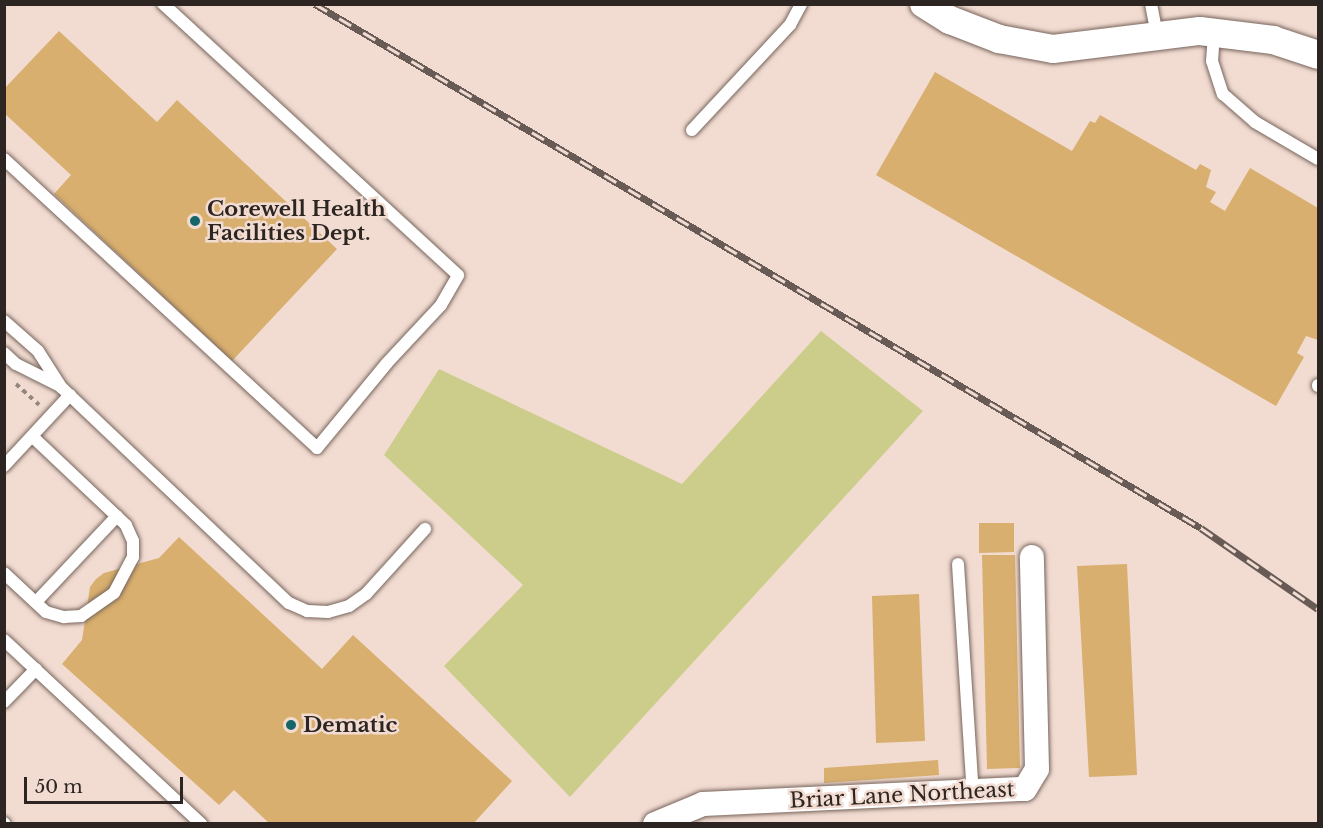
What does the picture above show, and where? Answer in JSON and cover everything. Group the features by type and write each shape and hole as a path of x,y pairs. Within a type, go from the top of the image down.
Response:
{"street":[{"path":"924,4 950,20 999,39 1053,49 1158,36 1214,32 1273,40 1318,55"},
{"name":"Briar Lane Northeast","path":"655,824 703,804 974,794 1025,789 1037,769 1032,557"}],"lane":[{"path":"4,159 317,448 387,363 441,306 458,275 163,4"},
{"path":"692,130 790,25 801,4"},
{"path":"1151,4 1158,36"},
{"path":"1214,32 1212,61 1223,94 1255,122 1318,159"},
{"path":"4,321 38,351 65,391 288,603 307,611 328,612 366,594 425,530"},
{"path":"4,353 16,364 65,391"},
{"path":"4,466 50,416 65,391"},
{"path":"4,573 46,612 64,617 81,616 114,593 133,557 133,541 126,525 32,436"},
{"path":"36,602 117,516"},
{"path":"958,564 974,794"},
{"path":"4,640 201,824"},
{"path":"4,702 36,669"}],"path":[{"path":"12,380 50,416"}],"green space":[{"path":"821,331 923,411 570,797 444,666 523,585 384,455 439,369 682,484"}],"building":[{"name":"Corewell Health Facilities Dept.","path":"59,31 157,122 177,100 337,249 232,361 54,194 71,175 4,113 4,89"},
{"path":"935,72 1072,151 1090,121 1095,123 1100,115 1196,170 1200,164 1211,170 1206,187 1216,192 1210,202 1225,211 1250,168 1318,208 1318,340 1306,336 1297,353 1304,357 1276,406 876,175"},
{"path":"979,523 1014,523 1014,552 979,553"},
{"name":"Dematic","path":"179,537 322,669 353,635 512,781 473,824 270,824 234,790 219,805 62,664 82,640 90,587 96,579 104,573 159,558"},
{"path":"982,555 1015,555 1020,768 987,769"},
{"path":"1127,564 1137,775 1089,777 1077,566"},
{"path":"919,594 925,741 876,743 872,596"},
{"path":"938,760 939,775 824,783 824,768"}],"railway":[{"path":"315,4 1201,528 1318,609"}],"place":[{"name":"Corewell Health Facilities Dept.","path":"195,221"},
{"name":"Dematic","path":"291,725"}]}
